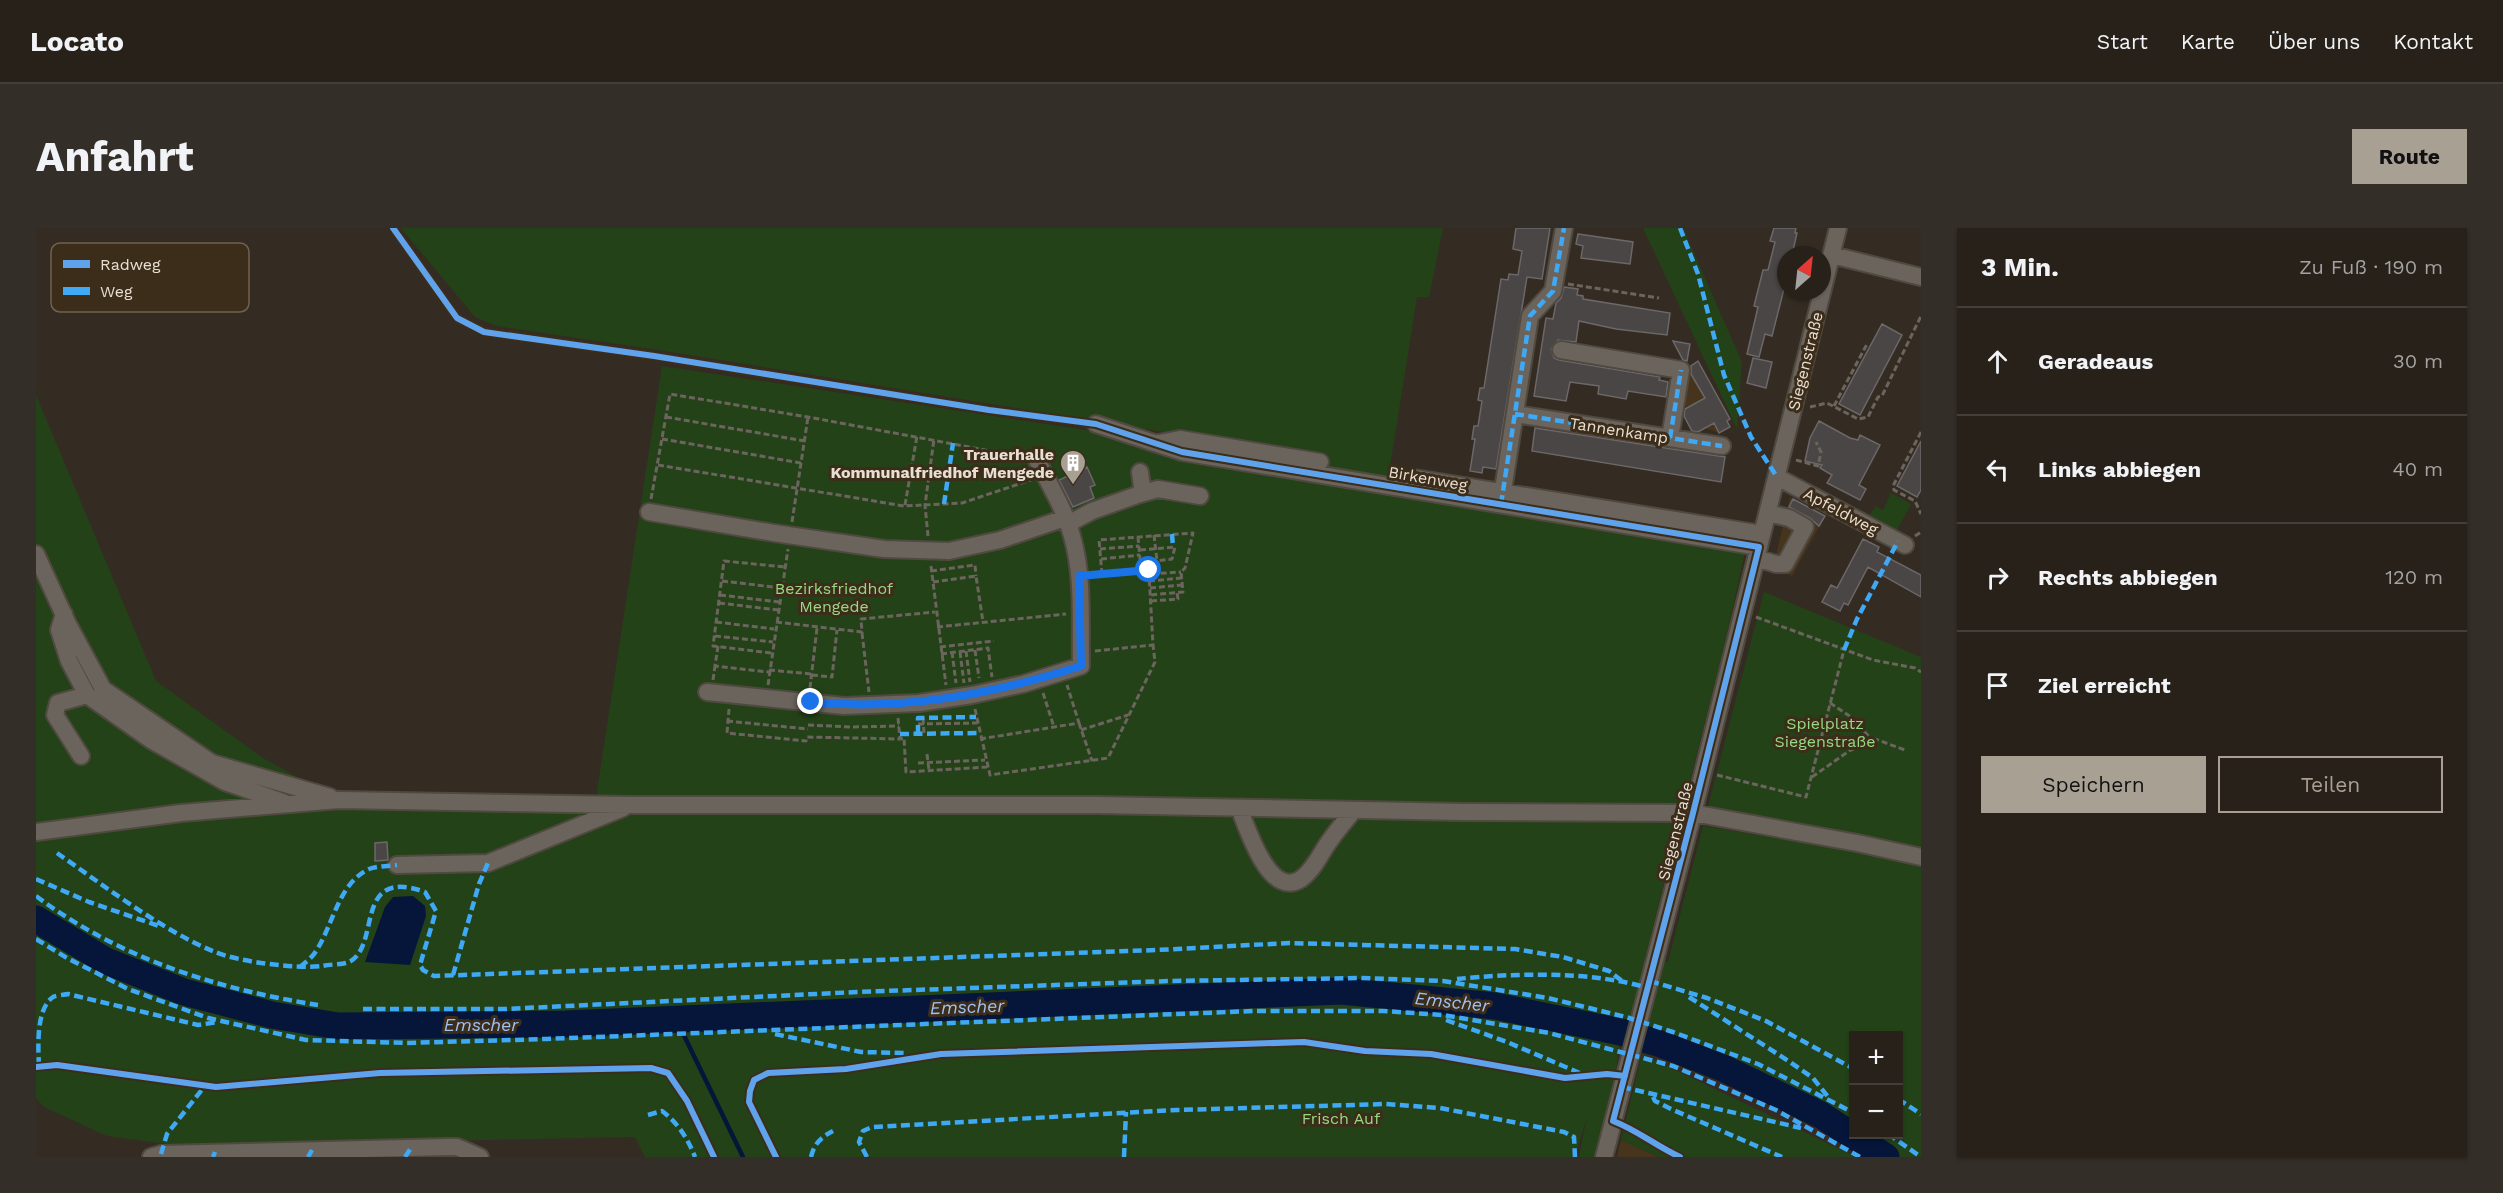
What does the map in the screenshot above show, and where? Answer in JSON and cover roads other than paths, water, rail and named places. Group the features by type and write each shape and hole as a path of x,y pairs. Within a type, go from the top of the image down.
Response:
{"street":[{"path":"1502,498 1530,316 1553,291 1564,228"},
{"name":"Siegenstraße","path":"1604,1157 1694,813 1838,228"},
{"path":"1832,255 1921,277"},
{"path":"1560,350 1681,370 1670,438"},
{"name":"Tannenkamp","path":"1515,414 1722,446"},
{"name":"Birkenweg","path":"1096,424 1182,452 1502,498 1759,546 1776,564 1785,564 1806,527 1789,518 1768,513"},
{"path":"710,686 730,694 871,706 970,695 1039,679 1081,666 1079,576 1075,546 1067,521 1036,460"},
{"path":"1140,471 1142,487 1140,494"},
{"name":"Apfeldweg","path":"1777,477 1905,545"},
{"path":"649,512 884,549 949,551 1000,540 1067,521 1158,489 1200,496"},
{"path":"36,554 103,689 212,763 339,800"},
{"path":"64,614 59,630 69,661 87,695 151,740 225,782 290,805"},
{"path":"81,756 55,715 58,703 87,695"},
{"path":"36,832 181,813 339,800 630,805 878,804 1694,813 1921,857"},
{"path":"397,865 488,863 630,805"},
{"path":"1239,808 1251,839 1268,871 1279,880 1293,882 1312,868 1330,840 1354,810"},
{"path":"151,1157 161,1154 457,1147 480,1157"}],"water":[{"path":"413,896 425,906 426,916 410,965 365,962 385,907 393,897"}],"waterway":[{"name":"Emscher","path":"36,919 106,961 184,992 272,1015 338,1026 566,1024 1341,991 1495,1006 1621,1032 1658,1043 1723,1068 1821,1115 1886,1157"},
{"path":"676,1019 743,1157"}],"place":[{"name":"Trauerhalle Kommunalfriedhof Mengede","path":"1073,486"}],"park label":[{"name":"Bezirksfriedhof Mengede","path":"834,597"},
{"name":"Spielplatz Siegenstraße","path":"1825,732"},
{"name":"Frisch Auf","path":"1341,1118"}]}
